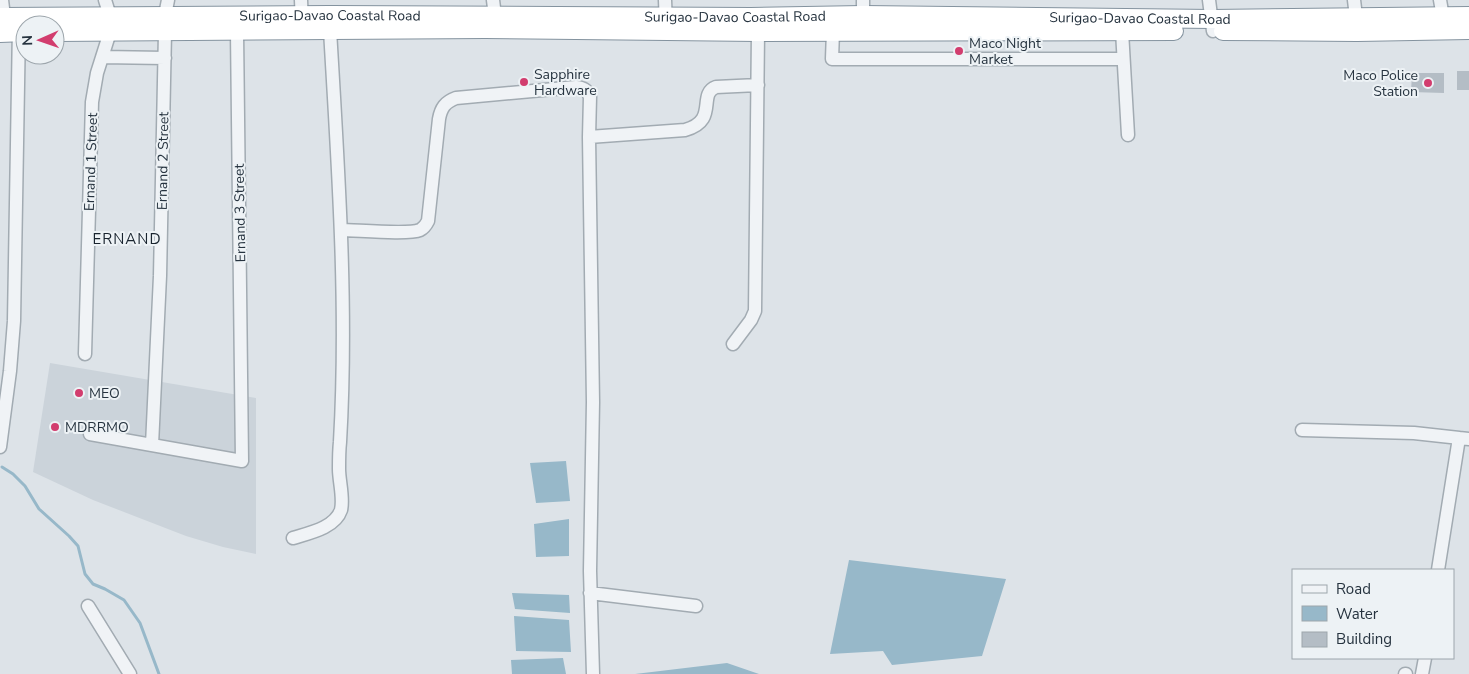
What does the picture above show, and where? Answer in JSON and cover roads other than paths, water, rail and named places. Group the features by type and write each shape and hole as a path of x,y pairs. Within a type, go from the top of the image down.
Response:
{"highway":[{"name":"Surigao-Davao Coastal Road","path":"166,16 237,32 302,15 330,30 495,15"},
{"name":"Surigao-Davao Coastal Road","path":"665,16 758,32 833,31 863,15 1122,31 1213,25"},
{"name":"Surigao-Davao Coastal Road","path":"9,23 108,16 863,15 1213,25 1357,25 1442,16 1469,16"},
{"name":"Surigao-Davao Coastal Road","path":"65,29 108,16"},
{"name":"Surigao-Davao Coastal Road","path":"1442,16 1469,30"}],"street":[{"path":"1209,0 1213,25"},
{"path":"1354,0 1357,25"},
{"name":"Ernand 1 Street","path":"85,354 92,102 102,57 108,16"},
{"name":"Ernand 2 Street","path":"152,445 160,276 166,16"},
{"path":"0,443 10,371 14,321 9,23"},
{"path":"294,538 330,524 337,518 341,510 339,469 344,333 341,230 330,30"},
{"path":"833,31 832,59 1123,59"},
{"path":"1122,31 1128,135"},
{"name":"Ernand 3 Street","path":"152,445 242,461 237,32"},
{"path":"733,344 752,320 755,311 758,32"},
{"path":"102,57 165,58"},
{"path":"589,137 694,128 701,123 706,113 709,92 712,88 716,86 758,85"},
{"path":"341,230 406,232 420,230 425,227 428,221 436,137 441,112 444,105 456,98 576,87 585,89 590,97 593,402 590,593 593,674"},
{"path":"1302,430 1414,433 1464,438 1438,569"},
{"path":"90,434 152,445"},
{"path":"590,593 696,606"},
{"path":"88,606 130,674"},
{"path":"1422,674 1425,659"}],"water":[{"path":"566,461 570,501 536,503 530,463"},
{"path":"569,519 569,556 536,557 534,524"},
{"path":"849,560 1006,579 982,656 892,665 883,651 830,654"},
{"path":"512,593 569,595 570,613 515,609"},
{"path":"514,616 569,620 571,652 516,651"},
{"path":"563,658 566,674 512,674 511,660"},
{"path":"727,663 759,674 635,674"}],"waterway":[{"path":"2,467 13,474 25,486 39,509 78,546 85,574 93,584 124,600 140,623 159,674"}],"place":[{"name":"Maco Night Market","path":"959,51"},
{"name":"Sapphire Hardware","path":"524,82"},
{"name":"Maco Police Station","path":"1428,83"},
{"name":"MEO","path":"79,393"},
{"name":"MDRRMO","path":"55,427"}],"district":[{"name":"ERNAND","path":"127,239"}]}
